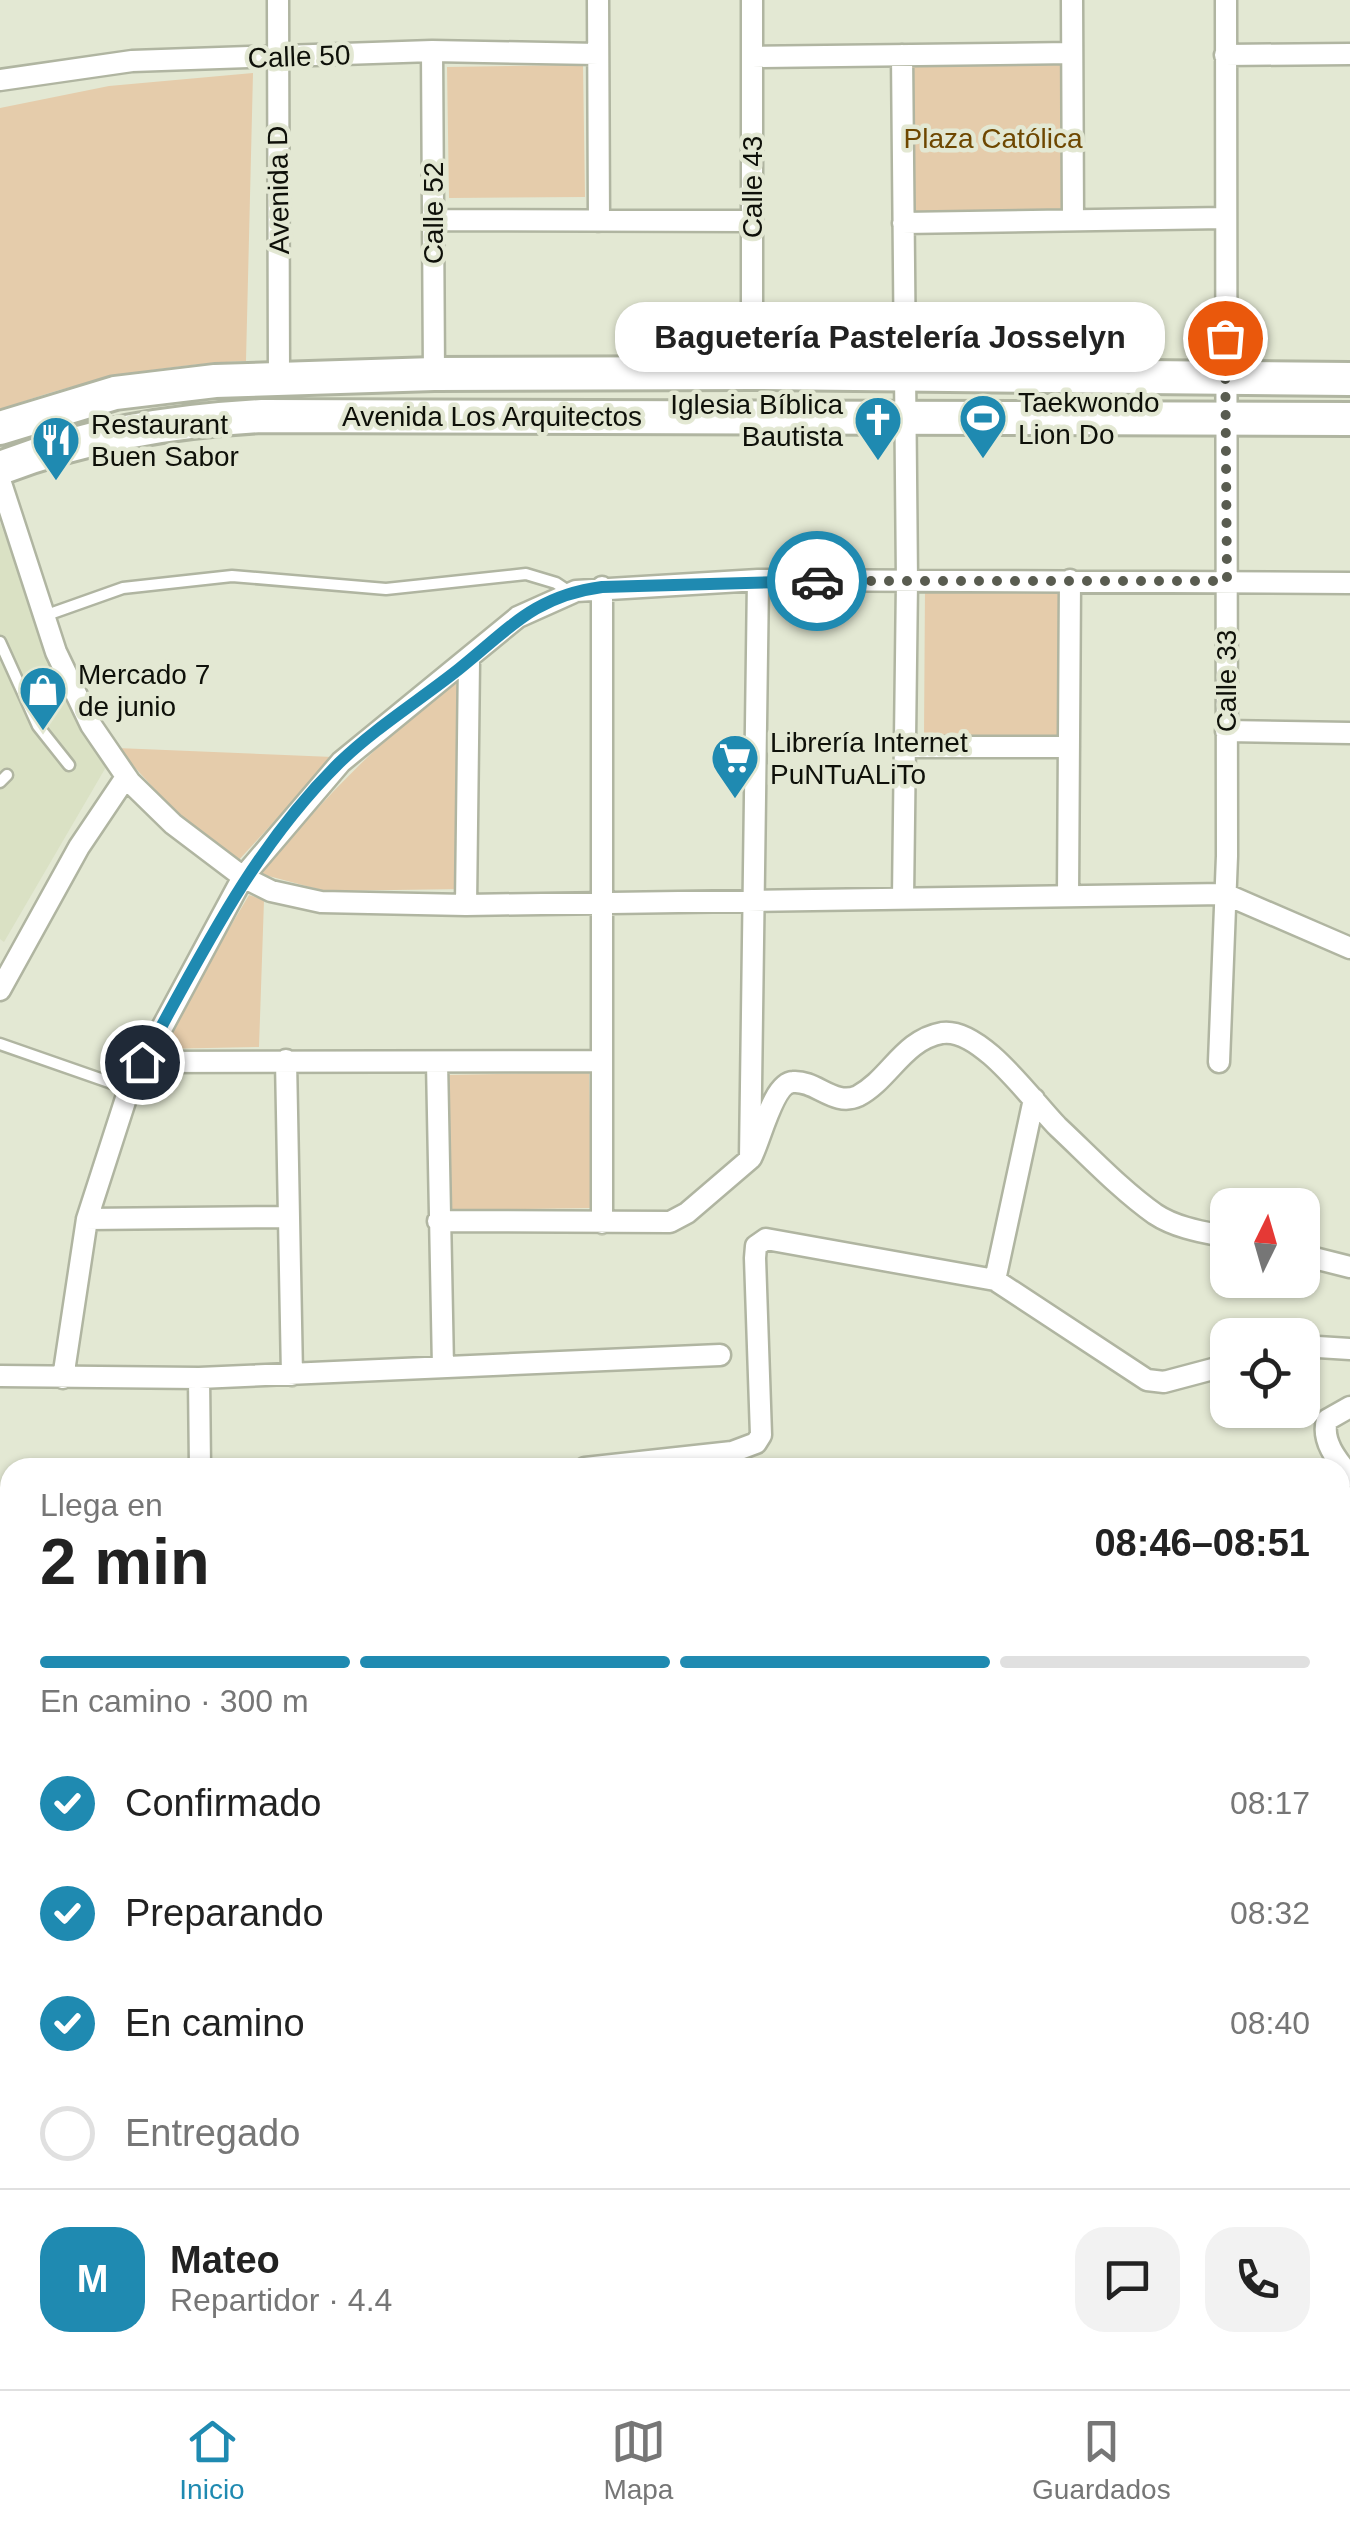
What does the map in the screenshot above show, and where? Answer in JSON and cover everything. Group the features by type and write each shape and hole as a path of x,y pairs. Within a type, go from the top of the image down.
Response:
{"main road":[{"name":"Avenida Los Arquitectos","path":"0,428 115,393 215,381 434,374 752,373 1350,379"},
{"name":"Avenida Los Arquitectos","path":"0,468 115,432 184,421 262,416 1350,419"}],"street":[{"name":"Avenida D","path":"278,0 279,380"},
{"path":"598,0 599,221"},
{"name":"Calle 43","path":"752,0 752,373"},
{"path":"1072,0 1072,220"},
{"name":"Calle 33","path":"1219,1062 1225,894 1226,0"},
{"name":"Calle 50","path":"0,80 132,61 432,52 598,54"},
{"name":"Calle 52","path":"432,52 434,374"},
{"path":"752,57 1072,52"},
{"path":"1226,55 1350,54"},
{"path":"902,55 907,581 903,898"},
{"path":"904,223 1224,218"},
{"path":"433,220 752,221"},
{"path":"0,480 70,686 126,777 172,824 243,878 270,891 322,902 466,905 1225,894 1350,948"},
{"path":"750,1159 758,580"},
{"path":"62,1378 87,1219 129,1089 243,878 341,762 518,617 571,593 602,587 758,580 1350,582"},
{"path":"1068,896 1070,580"},
{"path":"602,587 602,1223"},
{"path":"466,905 469,661"},
{"path":"1226,731 1350,733"},
{"path":"905,747 1069,747"},
{"path":"2,979 79,847 126,777"},
{"path":"438,1221 670,1222 687,1213 750,1159 765,1132 778,1090 788,1082 806,1082 831,1096 852,1098 871,1088 922,1039 946,1032 970,1039 1055,1124 1156,1215 1179,1226 1210,1233"},
{"path":"286,1060 292,1376"},
{"path":"142,1062 601,1061"},
{"path":"437,1062 444,1367"},
{"path":"995,1280 1034,1099"},
{"path":"87,1219 288,1217"},
{"path":"677,1458 732,1452 756,1443 760,1434 754,1258 756,1246 766,1239 995,1280 1148,1380 1164,1382 1210,1370"},
{"path":"1320,1260 1350,1268"},
{"path":"1320,1347 1350,1349"},
{"path":"0,1376 292,1376 720,1355"},
{"path":"199,1378 200,1458"},
{"path":"1340,1458 1324,1431 1327,1420 1350,1407"}],"lane":[{"path":"44,616 123,588 232,576 386,590 526,574 556,582 571,593"},
{"path":"1,645 38,726 69,765"},
{"path":"0,1044 129,1089"}],"shaded area":[{"name":"Mercado 7 de junio","path":"0,522 64,699 106,767 4,942 0,939"}],"green space":[{"name":"Plaza Católica","path":"1072,53 1073,220 914,214 912,62"},
{"path":"583,65 585,197 449,198 447,67"},
{"path":"253,73 246,361 121,375 0,410 0,108 109,86"},
{"path":"925,588 1063,593 1065,736 924,735"},
{"path":"463,672 463,889 325,891 261,874 357,768"},
{"path":"117,748 333,757 237,862 171,807"},
{"path":"249,895 264,900 259,1047 158,1049"},
{"path":"589,1072 592,1208 449,1210 447,1075"}],"way so far":[{"path":"817,581 1227,581 1225,338"}],"place":[{"name":"Baguetería Pastelería Josselyn","path":"1225,338"},
{"name":"Taekwondo Lion Do","path":"983,460"},
{"name":"Iglesia Bíblica Bautista","path":"878,462"},
{"name":"Restaurant Buen Sabor","path":"56,482"},
{"name":"Mercado 7 de junio","path":"43,732"},
{"name":"Librería Internet PuNTuALiTo","path":"735,800"}],"route":[{"path":"142,1062 243,878 288,819 341,762 518,617 576,590 758,580 817,581"}]}
